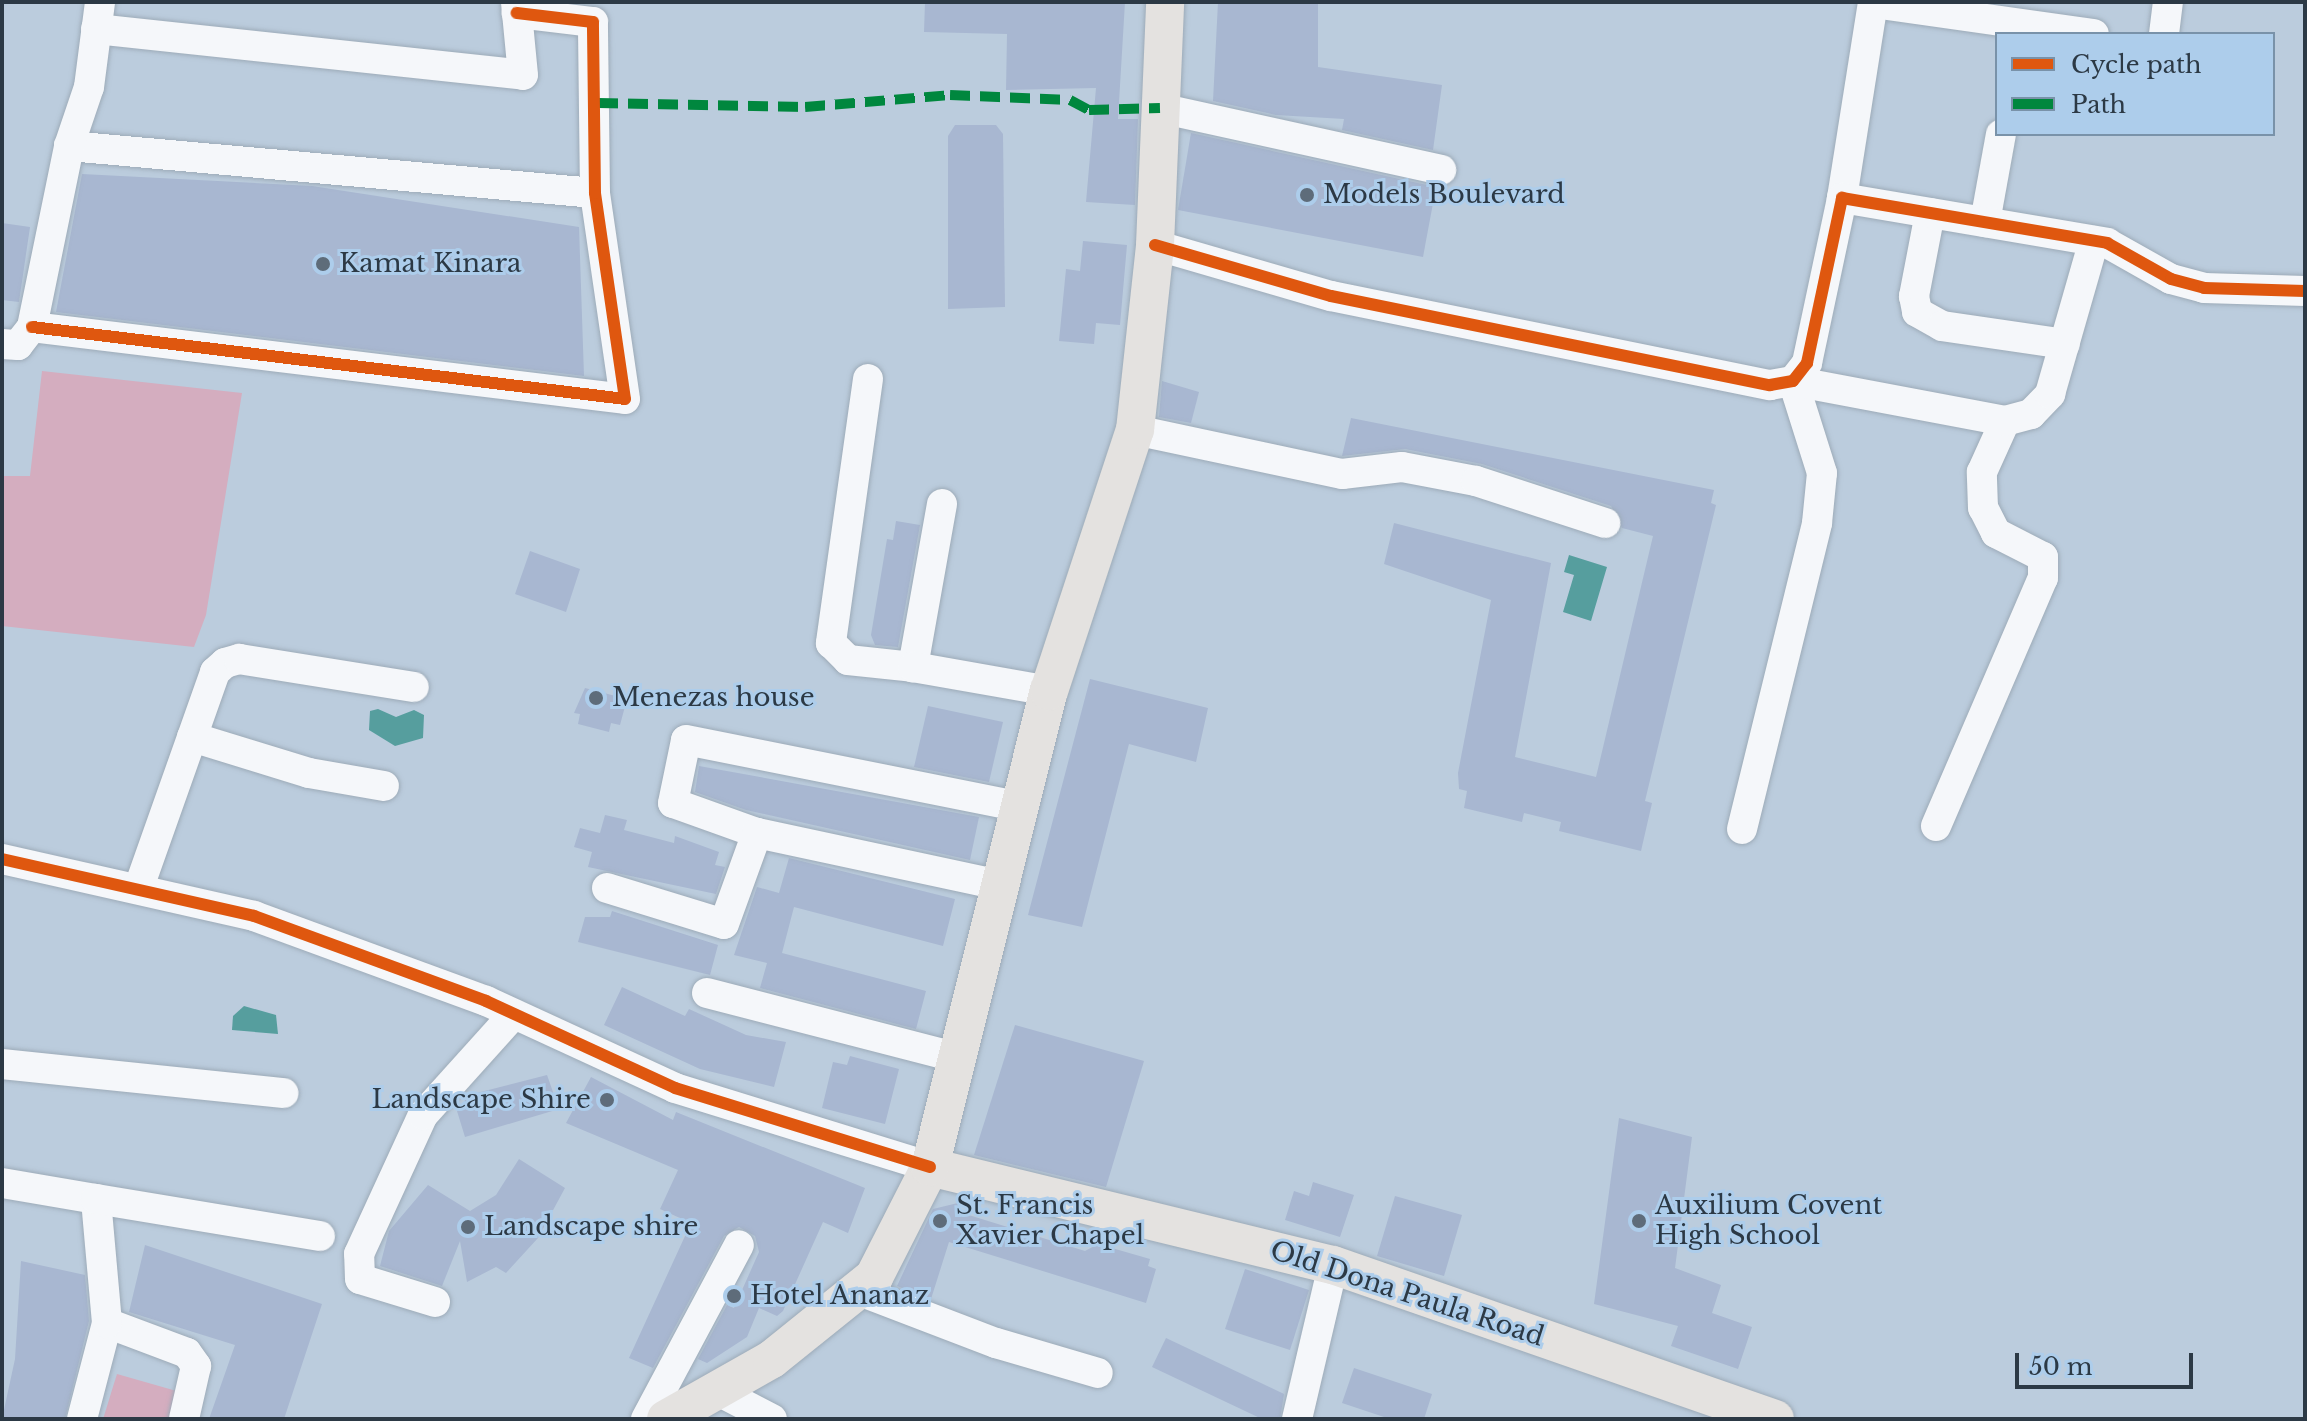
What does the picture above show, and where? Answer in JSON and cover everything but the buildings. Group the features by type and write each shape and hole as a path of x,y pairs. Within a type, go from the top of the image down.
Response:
{"main road":[{"path":"666,1419 772,1359 874,1277 930,1167 954,1057 1049,691 1135,430 1155,245 1165,2"},
{"name":"Old Dona Paula Road","path":"930,1167 1333,1265 1775,1419"}],"street":[{"path":"1793,381 1807,363 1842,198 1873,2 2020,27 2073,32"},
{"path":"2164,32 2168,2"},
{"path":"3,353 18,345 32,327 69,146 89,87 93,9 523,75 517,8 593,22 595,193 625,399 32,327"},
{"path":"1160,108 1441,170"},
{"path":"1985,222 2001,136"},
{"path":"69,146 595,193"},
{"path":"1842,198 2094,241 2204,288 2305,291"},
{"path":"1930,213 1914,296 1917,312 1942,326 2065,344"},
{"path":"1155,245 1331,296 1770,385 1793,381 2005,421 2031,414 2050,394 2094,241"},
{"path":"868,379 831,643 848,660 913,667 1049,691"},
{"path":"1742,829 1817,523 1822,473 1793,381"},
{"path":"1936,826 2043,578 2043,557 1996,533 1983,508 1982,472 2005,421"},
{"path":"1135,430 1342,474 1402,467 1476,481 1605,523"},
{"path":"913,667 942,504"},
{"path":"139,887 215,672 239,659 414,687"},
{"path":"192,737 309,773 384,786"},
{"path":"999,885 757,833 673,803 686,740 1020,807"},
{"path":"607,888 724,924 757,833"},
{"path":"2,859 139,887 254,916 389,979 513,1015 675,1088 930,1167"},
{"path":"707,993 954,1057"},
{"path":"435,1302 360,1279 359,1254 423,1115 513,1015"},
{"path":"2,1064 284,1093"},
{"path":"2,1183 320,1236"},
{"path":"82,1419 107,1323 96,1199"},
{"path":"646,1419 739,1245"},
{"path":"1297,1419 1333,1265"},
{"path":"857,1290 996,1343 1098,1373"},
{"path":"107,1323 187,1353 196,1366 184,1419"},
{"path":"716,1390 772,1419"}],"shaded area":[{"path":"42,371 242,393 206,615 194,647 2,626 2,476 30,476"},
{"path":"1569,555 1607,567 1591,621 1563,612 1574,575 1564,572"},
{"path":"378,709 396,717 414,710 424,715 423,738 395,746 369,730 370,711"},
{"path":"244,1006 276,1015 278,1034 232,1030 233,1016"},
{"path":"117,1374 180,1392 172,1419 103,1419"}],"marked path":[{"path":"598,103 805,107 950,95 1070,100 1089,110 1160,108"}],"cycle path":[{"path":"32,327 625,399 595,193 593,22 517,13"},
{"path":"1155,245 1331,296 1770,385 1793,381 1807,363 1842,198 2107,243 2171,279 2204,288 2305,291"},
{"path":"2,859 254,916 486,1001 675,1088 930,1167"}],"place":[{"name":"Models Boulevard","path":"1307,195"},
{"name":"Kamat Kinara","path":"323,264"},
{"name":"Menezas house","path":"596,698"},
{"name":"Landscape Shire","path":"607,1100"},
{"name":"St. Francis Xavier Chapel","path":"940,1221"},
{"name":"Auxilium Covent High School","path":"1639,1221"},
{"name":"Landscape shire","path":"468,1227"},
{"name":"Hotel Ananaz","path":"734,1296"}]}
